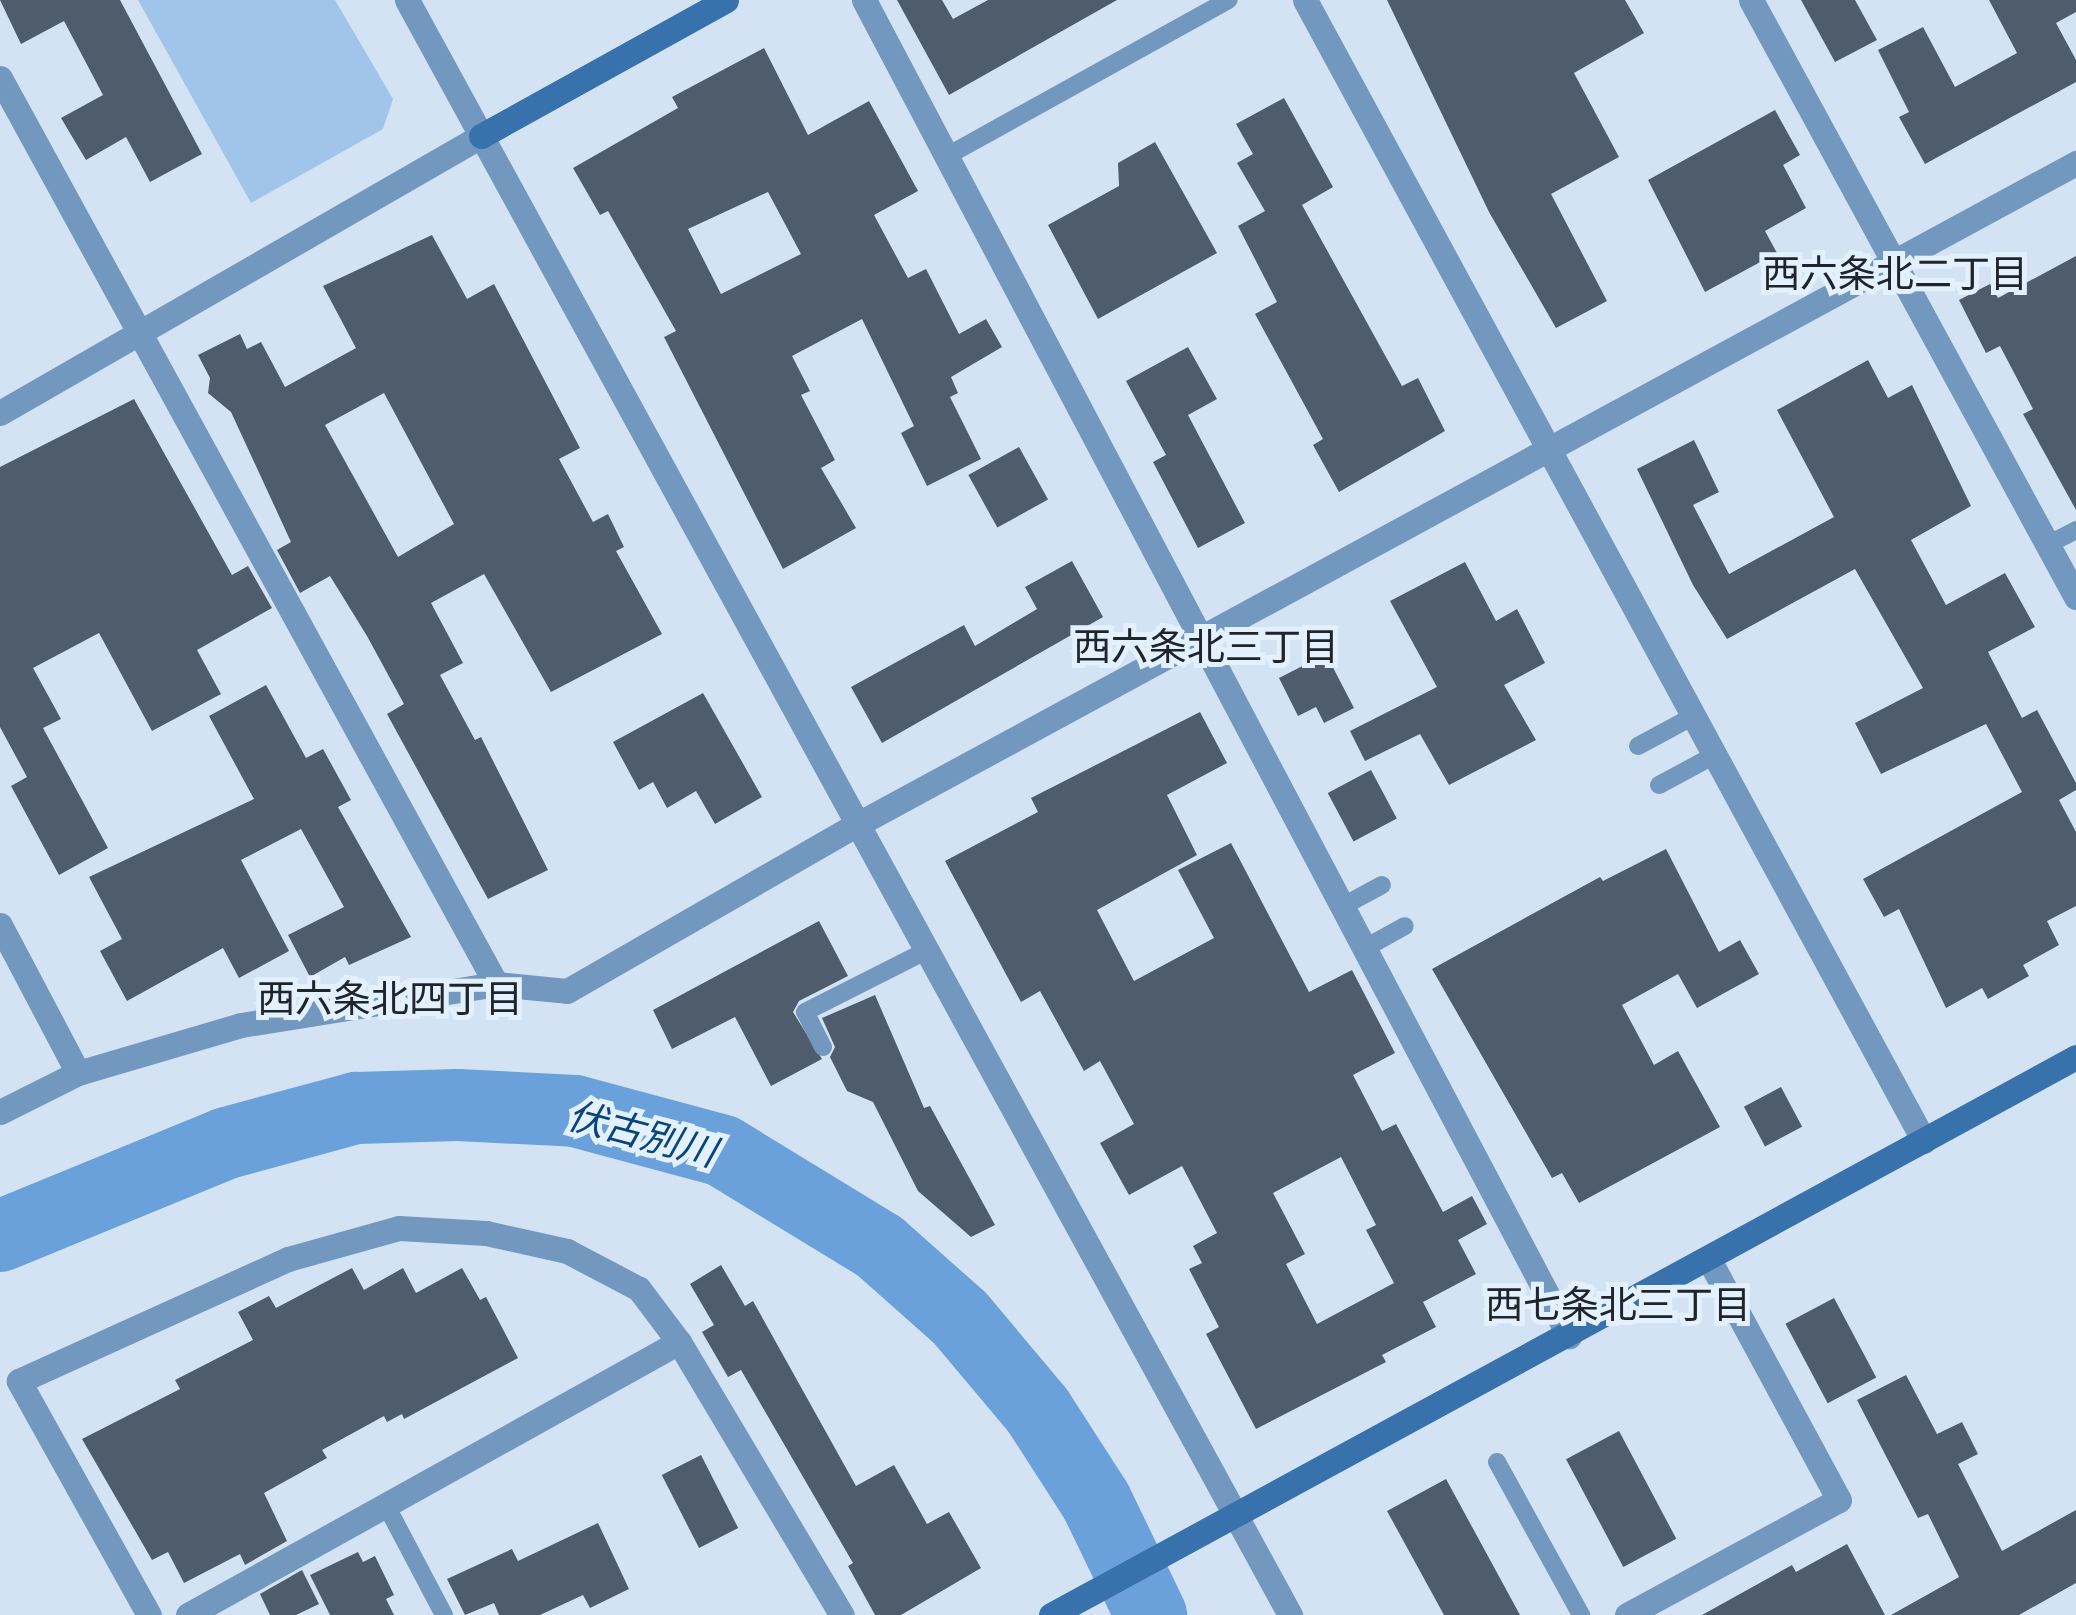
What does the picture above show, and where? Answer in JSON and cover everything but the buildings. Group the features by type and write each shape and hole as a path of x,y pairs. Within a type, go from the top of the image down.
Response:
{"street":[{"path":"408,0 1237,1510 1290,1615"},
{"path":"0,412 137,338 482,136 726,0"},
{"path":"864,0 1204,635 1569,1336"},
{"path":"1306,0 1710,757 1924,1141"},
{"path":"1751,0 2076,597"},
{"path":"0,78 137,338 496,984"},
{"path":"0,1112 78,1073 241,1025 496,984 567,991 858,824 1890,260 2076,163"},
{"path":"0,925 78,1073"},
{"path":"1052,1615 1237,1510 1710,1261 2076,1057"},
{"path":"149,1615 19,1380 288,1258 399,1228 486,1233 568,1251 639,1289 679,1342 842,1615"},
{"path":"1627,1615 1839,1500 1710,1261"},
{"path":"188,1615 679,1342"}],"lane":[{"path":"947,156 1230,0"},
{"path":"2047,544 2076,530"},
{"path":"1638,746 1690,718"},
{"path":"1659,786 1710,757"},
{"path":"1345,905 1382,885"},
{"path":"1367,947 1404,926"},
{"path":"823,1047 805,1012 928,950"},
{"path":"1497,1462 1580,1615"},
{"path":"386,1505 444,1615"}],"shaded area":[{"path":"138,0 335,0 393,99 383,129 251,203"}],"waterway":[{"name":"伏古別川","path":"0,1236 227,1143 356,1108 458,1105 575,1111 723,1151 880,1247 960,1318 1038,1411 1096,1501 1151,1615"}],"district":[{"name":"西六条北二丁目","path":"1895,274"},
{"name":"西六条北三丁目","path":"1206,647"},
{"name":"西六条北四丁目","path":"390,999"},
{"name":"西七条北三丁目","path":"1618,1305"}]}
